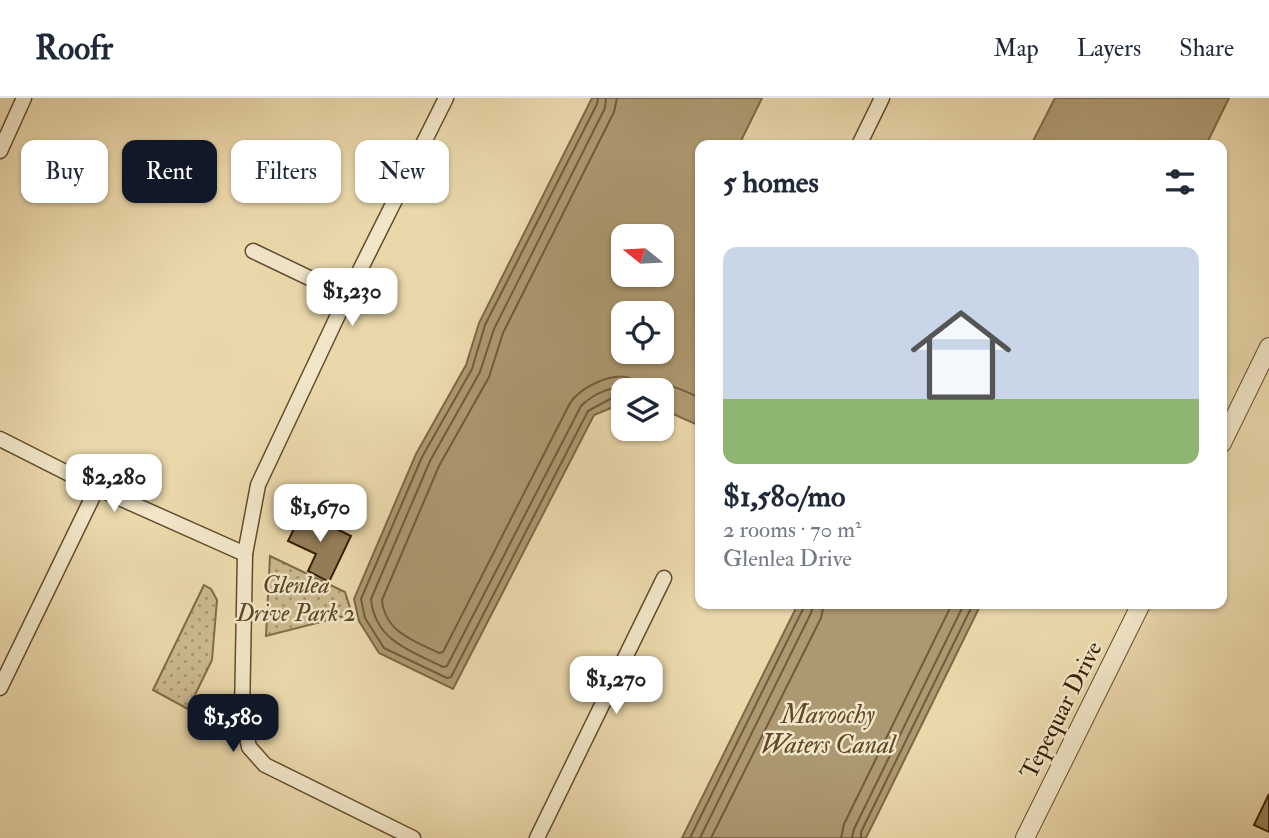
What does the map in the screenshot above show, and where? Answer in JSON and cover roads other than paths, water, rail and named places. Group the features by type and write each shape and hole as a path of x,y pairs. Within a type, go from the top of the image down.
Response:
{"street":[{"path":"0,151 24,98"},
{"path":"413,838 265,765 249,747 242,713 245,554 258,485 347,296 446,98"},
{"path":"861,140 882,98"},
{"path":"253,250 347,296"},
{"path":"1227,433 1269,347"},
{"path":"0,439 97,488 245,554"},
{"path":"0,688 97,488"},
{"path":"537,838 664,578"},
{"name":"Tepequar Drive","path":"1025,838 1139,609"}],"water":[{"path":"592,98 762,98 741,140 695,140 695,424 674,414 674,378 611,378 611,408 594,415 453,689 379,653 359,621 354,599 416,454 466,365 479,323"},
{"path":"1055,98 1229,98 1208,140 1034,140"},
{"name":"Maroochy Waters Canal","path":"796,609 979,609 866,838 682,838"}],"park label":[{"name":"Glenlea Drive Park 2","path":"296,599"}]}
